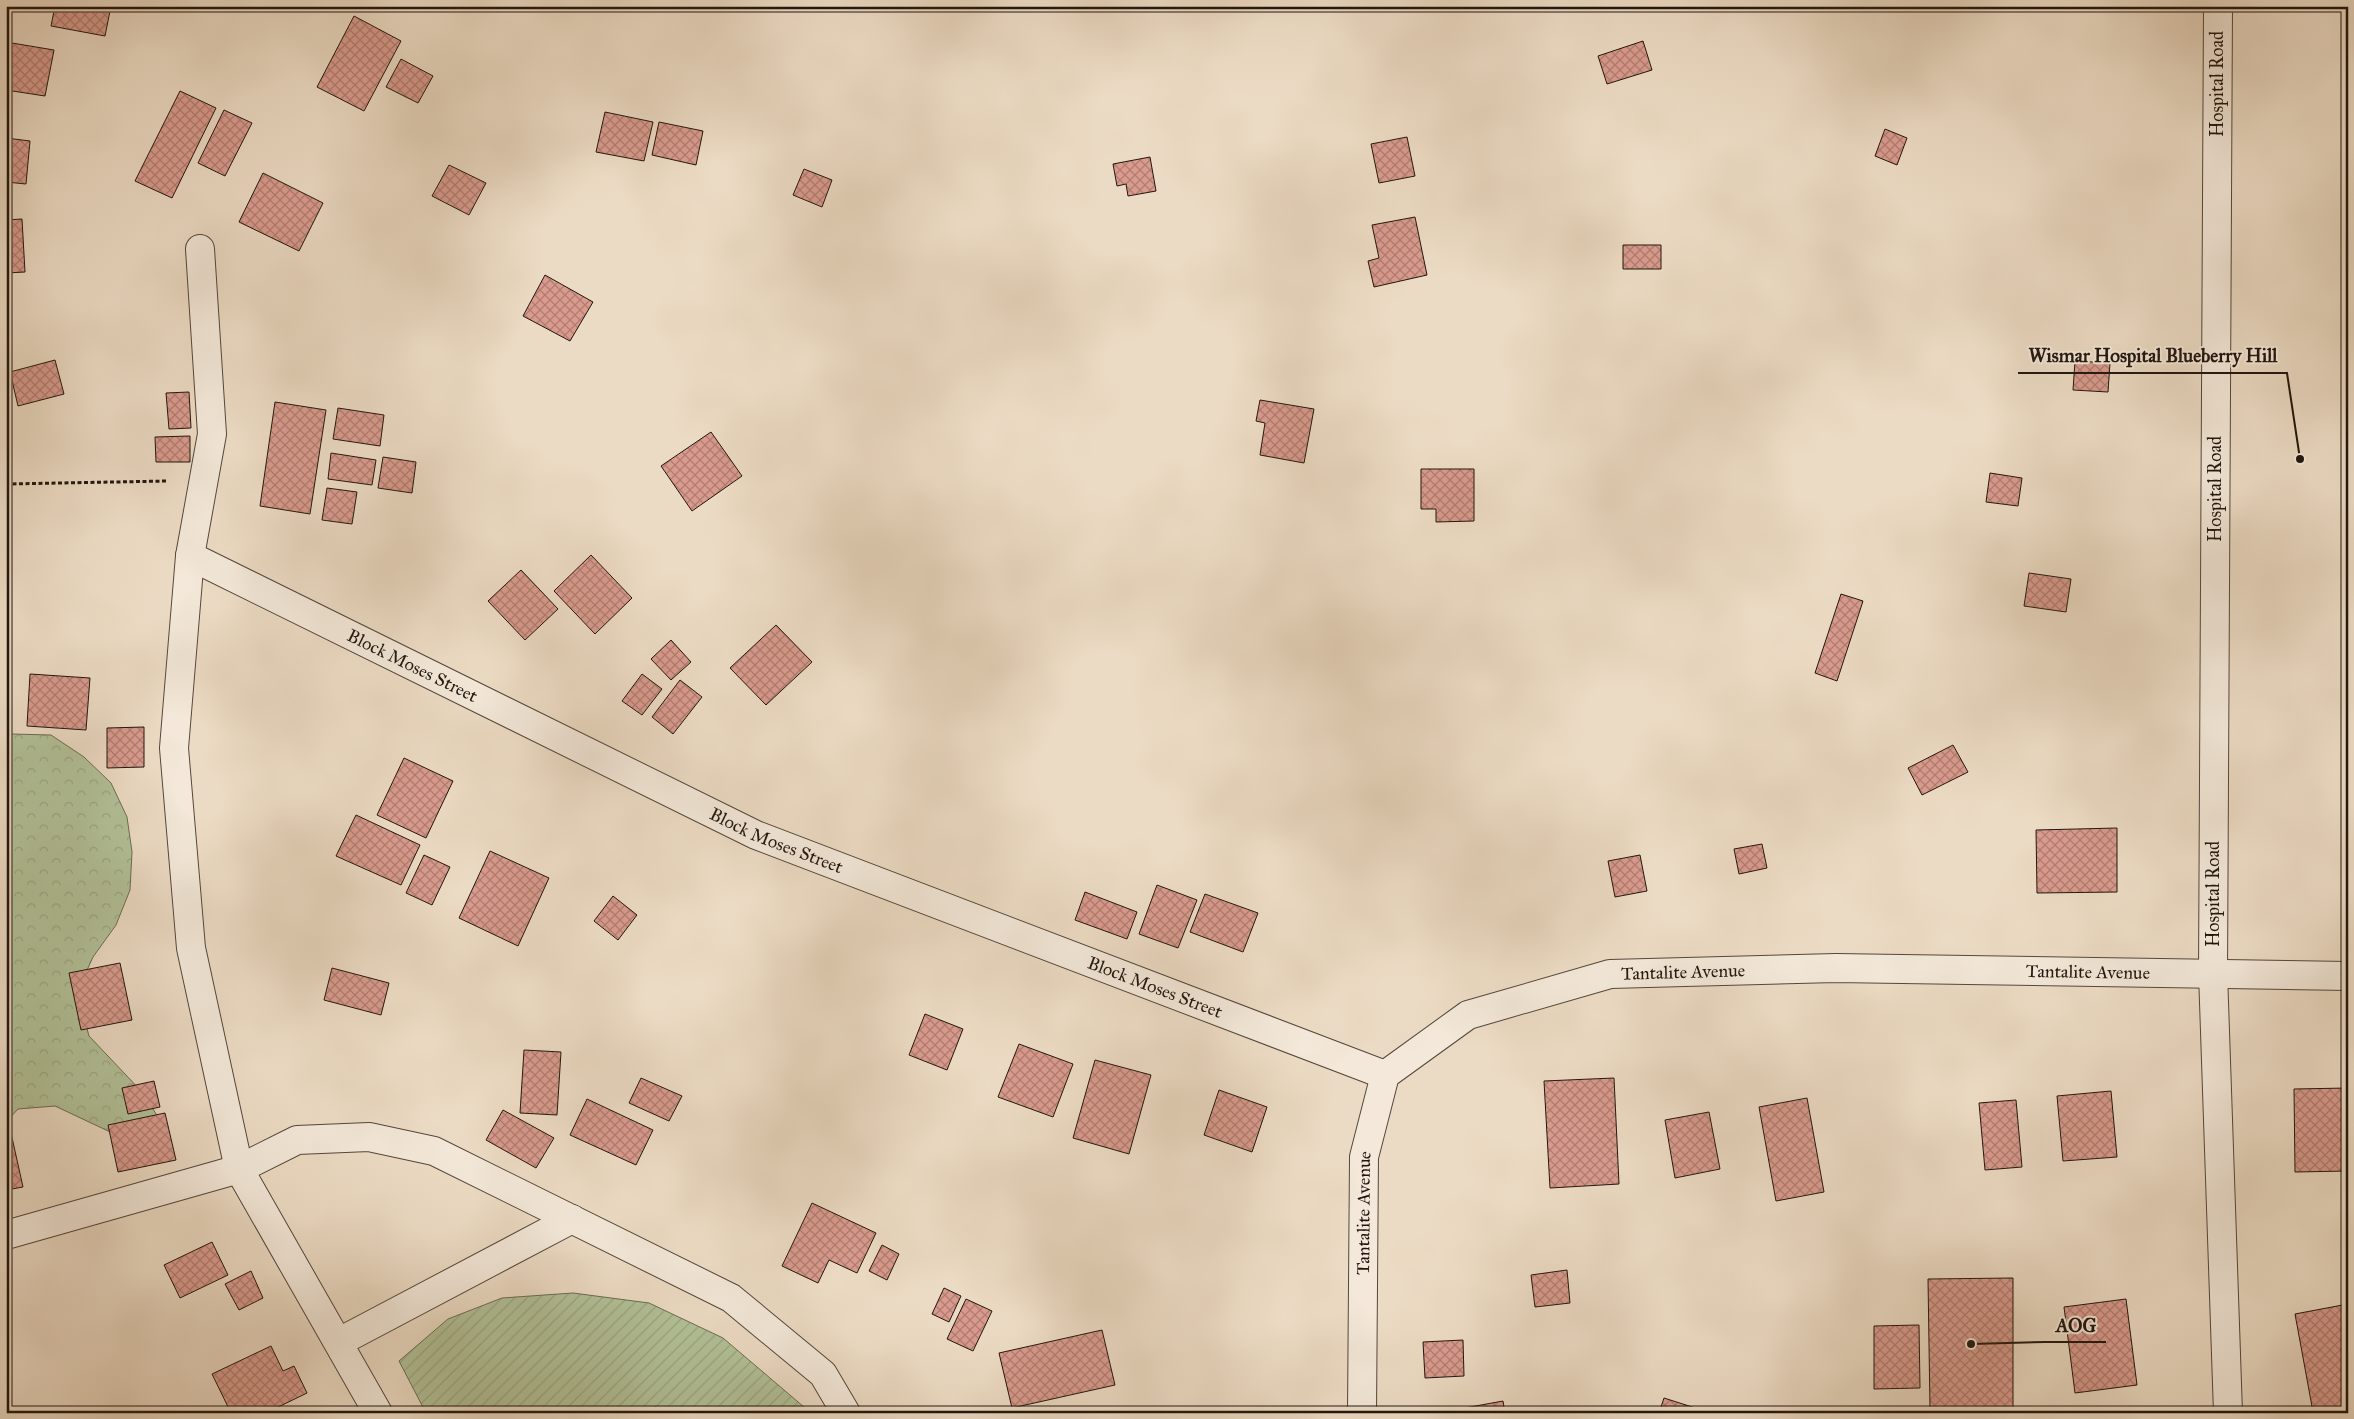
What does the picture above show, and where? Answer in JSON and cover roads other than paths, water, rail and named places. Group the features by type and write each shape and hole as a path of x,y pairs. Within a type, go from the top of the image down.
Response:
{"street":[{"name":"Hospital Road","path":"2218,6 2213,973 2228,1413"},
{"path":"200,249 212,434 190,556 174,748 191,948 239,1169 378,1413"},
{"name":"Block Moses Street","path":"190,556 756,835 1384,1075"},
{"name":"Tantalite Avenue","path":"1362,1413 1364,1158 1384,1075 1468,1015 1610,974 1836,968 2348,976"},
{"path":"6,1235 239,1169 297,1140 369,1137 434,1151 731,1298 823,1374 846,1413"},
{"path":"338,1342 572,1219"}],"place":[{"name":"Wismar Hospital Blueberry Hill","path":"2300,459"},
{"name":"AOG","path":"1971,1344"}]}
